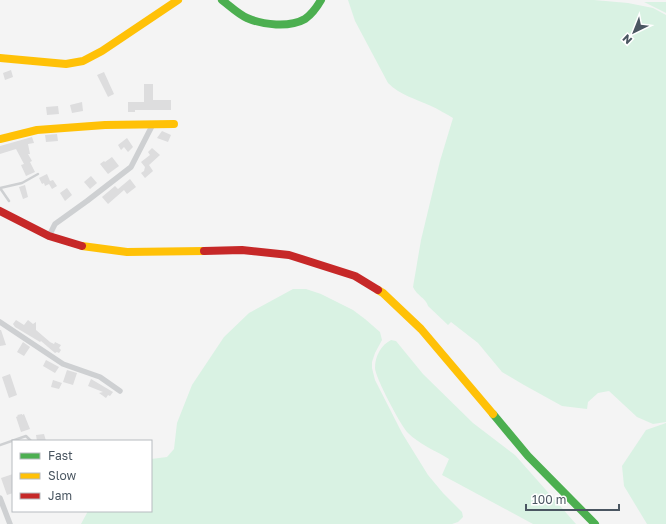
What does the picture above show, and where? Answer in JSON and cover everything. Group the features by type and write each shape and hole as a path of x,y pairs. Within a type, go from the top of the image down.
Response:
{"street":[{"path":"0,58 66,64 83,61 102,51 178,0"},
{"path":"222,0 247,18 263,24 302,20 314,10 321,0"},
{"path":"49,236 55,224 131,167 153,124"},
{"path":"0,139 37,130 105,125 174,124"},
{"path":"0,211 49,236 88,248 127,252 242,250 289,255 355,276 383,293 421,329 528,456 595,524"},
{"path":"0,322 63,364 100,377 120,391"},
{"path":"0,498 10,524"}],"lane":[{"path":"9,201 0,188 22,183 38,174"},
{"path":"14,440 26,436 30,440"},
{"path":"0,445 12,441"}],"green space":[{"path":"348,0 594,0 628,3 653,8 666,15 666,422 653,424 637,417 609,391 598,393 588,402 587,409 562,406 502,372 478,343 451,322 448,325 417,293 413,287 421,240 440,161 453,118 434,107 403,94 388,83 355,21"},
{"path":"644,2 666,2 666,13"},
{"path":"293,289 306,289 321,294 353,310 380,332 382,340 372,362 375,380 402,433 428,475 462,512 463,517 458,522 452,524 81,524 87,512 152,512 152,459 167,457 174,449 177,423 192,385 224,337 249,313"},
{"path":"391,340 396,341 423,374 473,423 515,455 576,524 533,524 442,475 449,459 422,444 408,433 379,381 375,368 377,355 384,345"},
{"path":"666,423 666,524 647,524 624,486 622,466 646,430"}],"building":[{"path":"11,70 13,77 5,80 3,73"},
{"path":"104,72 114,94 108,97 97,75"},
{"path":"144,84 153,84 153,100 171,100 171,110 135,110 135,112 128,112 128,102 144,102"},
{"path":"82,102 83,111 72,113 70,105"},
{"path":"58,106 59,114 47,115 46,107"},
{"path":"162,131 171,135 168,142 157,138"},
{"path":"57,134 58,141 46,142 45,135"},
{"path":"32,137 34,143 28,144 30,154 28,154 35,172 26,176 21,165 24,164 16,149 0,154 0,146"},
{"path":"127,138 133,147 128,152 124,147 121,150 118,145"},
{"path":"152,148 160,155 149,165 153,171 145,178 141,173 144,171 145,167 141,162 150,155 148,152"},
{"path":"112,157 119,166 108,174 100,164"},
{"path":"47,174 50,181 53,180 57,186 52,189 49,184 45,186 44,183 42,184 39,178"},
{"path":"91,176 97,183 90,189 84,182"},
{"path":"130,179 136,187 127,194 124,190 108,204 102,197 115,186 118,189"},
{"path":"25,185 28,197 23,199 19,187"},
{"path":"67,188 72,195 65,201 60,193"},
{"path":"16,320 24,325 28,320 33,324 36,322 36,330 50,342 54,344 55,342 61,345 59,348 61,350 59,353 55,353 41,341 40,342 15,327 13,324"},
{"path":"1,330 6,345 0,346"},
{"path":"23,342 30,347 24,356 17,352"},
{"path":"46,360 59,367 55,373 43,366"},
{"path":"67,370 77,373 73,385 63,382"},
{"path":"10,374 17,395 9,398 2,377"},
{"path":"91,379 113,392 106,398 99,393 103,392 88,386"},
{"path":"53,380 62,383 59,389 51,387"},
{"path":"24,414 30,429 21,432 16,417 18,416 17,415"},
{"path":"44,434 46,440 37,440 36,435"},
{"path":"12,474 12,493 7,495 1,478"}],"traffic: fast":[{"path":"222,0 247,18 268,24 291,24 299,22 310,15 321,0"},
{"path":"493,414 528,456 595,524"}],"traffic: slow":[{"path":"0,58 66,64 83,61 102,51 178,0"},
{"path":"0,139 37,130 105,125 174,124"},
{"path":"82,246 127,252 204,251"},
{"path":"378,290 421,329 493,414"}],"traffic: jam":[{"path":"0,211 49,236 82,246"},
{"path":"204,251 242,250 289,255 355,276 378,290"}]}
